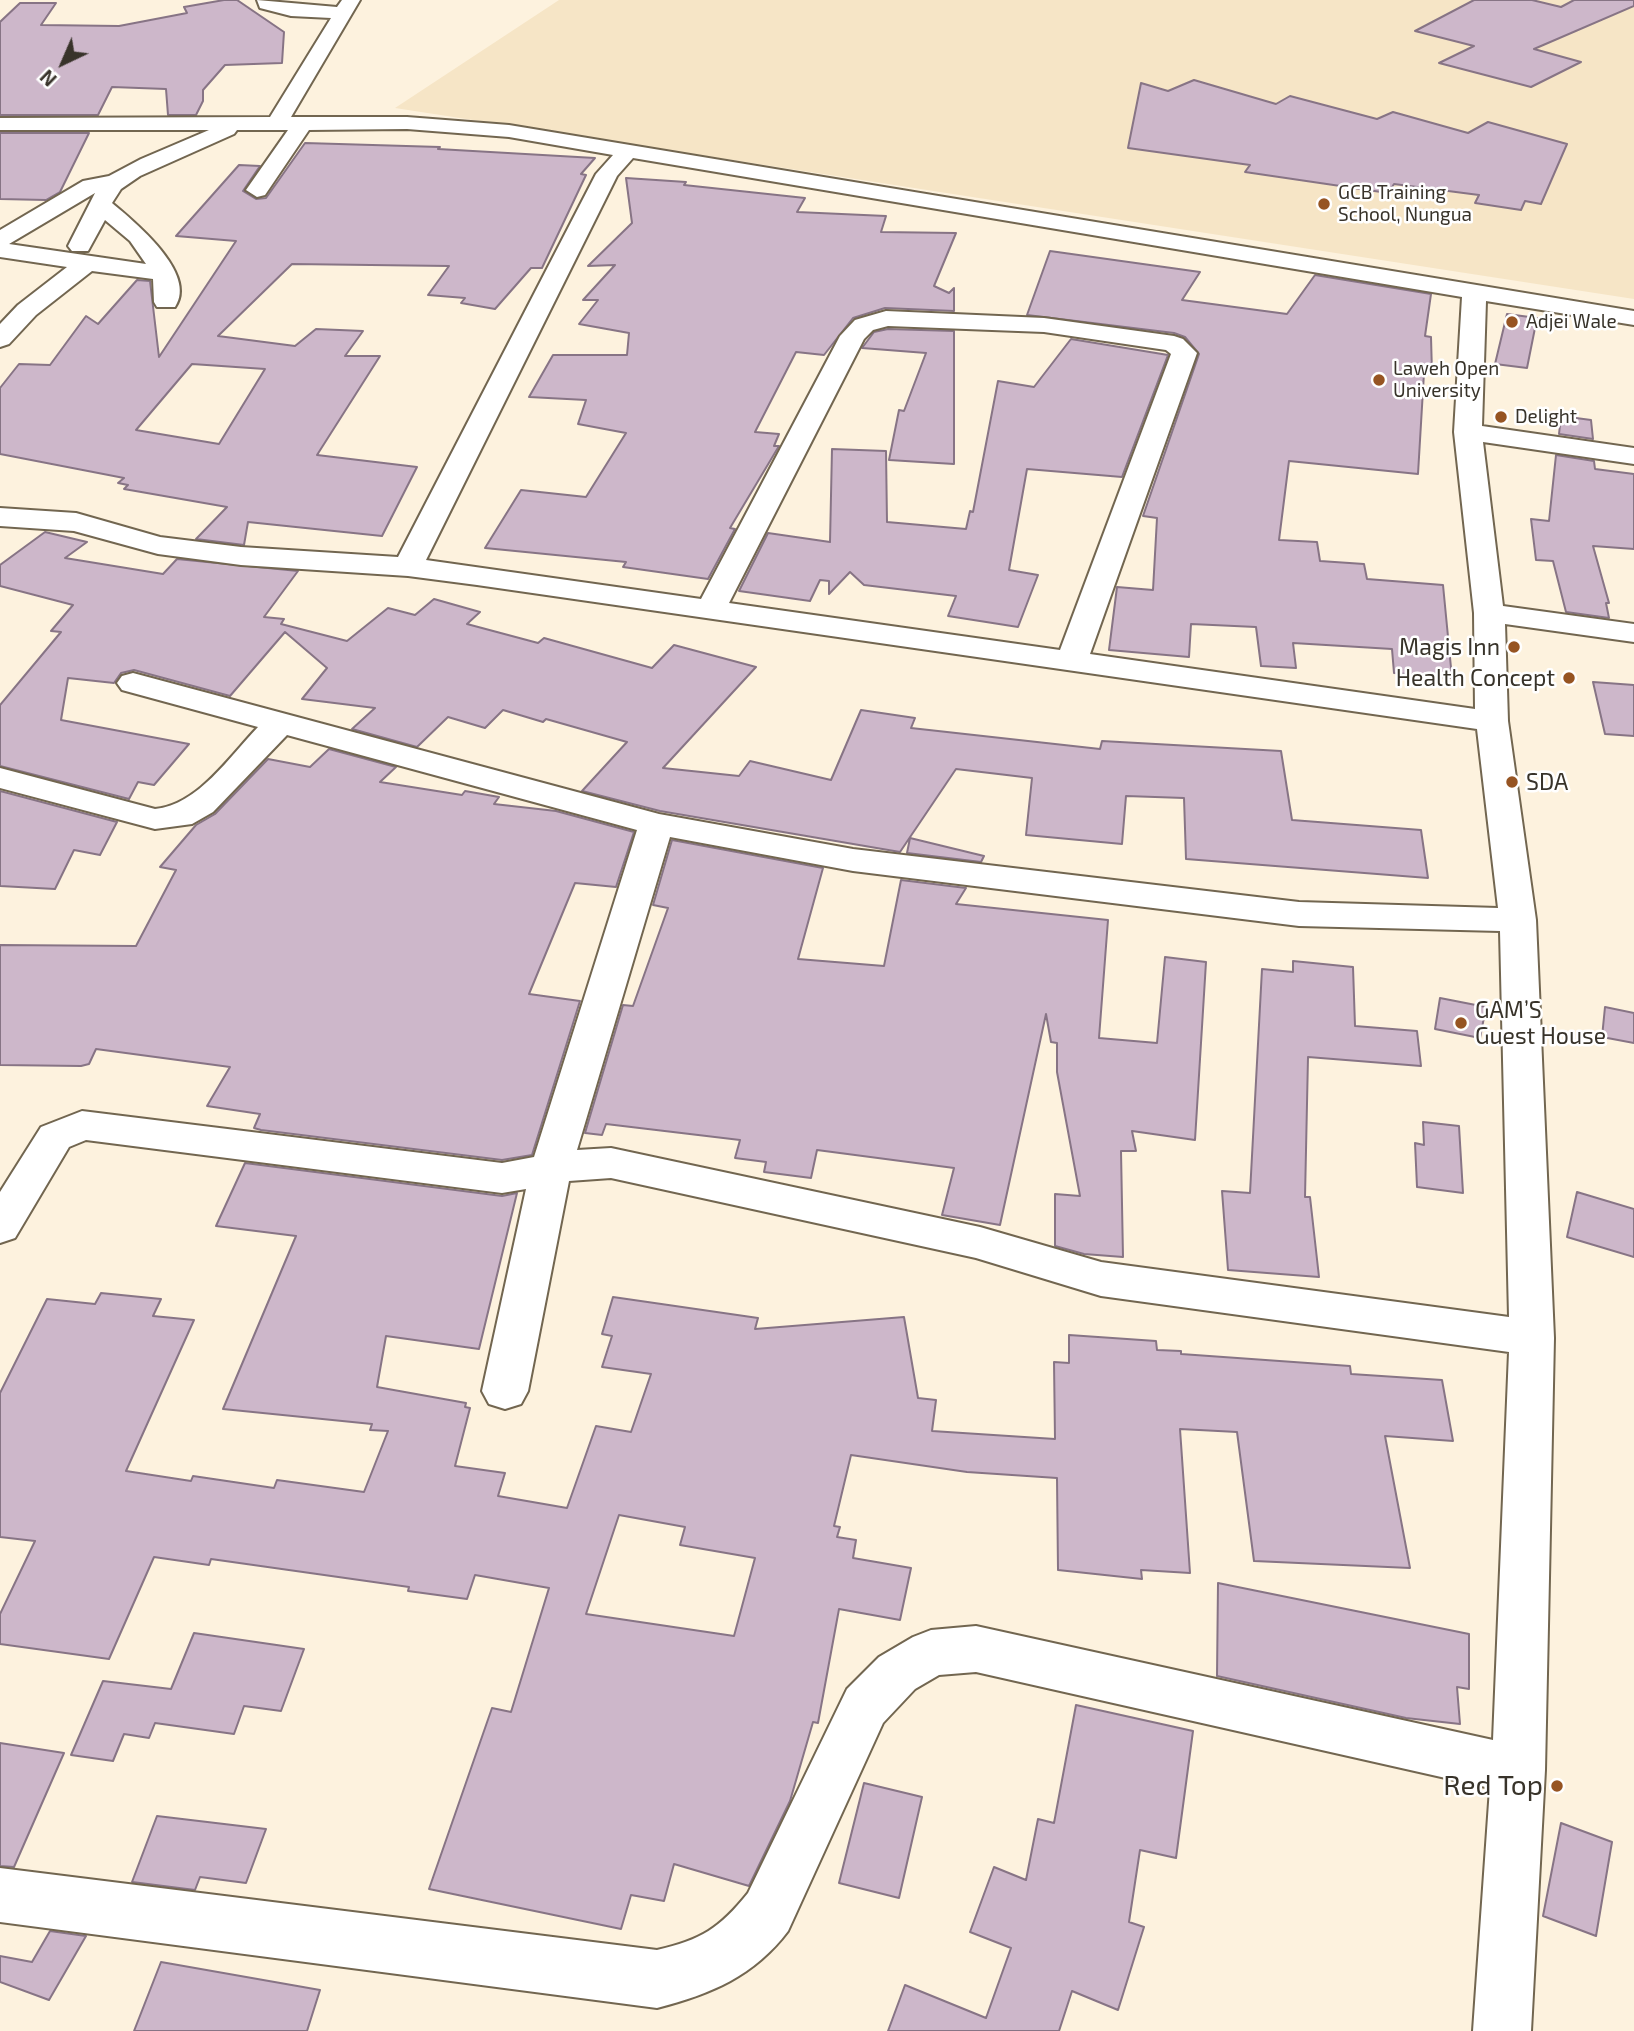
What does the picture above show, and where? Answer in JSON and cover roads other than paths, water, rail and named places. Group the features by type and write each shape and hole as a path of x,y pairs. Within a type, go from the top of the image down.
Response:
{"street":[{"path":"266,0 267,4 291,10 347,7"},
{"path":"277,123 347,7"},
{"path":"257,190 303,122"},
{"path":"0,240 91,186 114,182 243,123"},
{"path":"0,124 407,123 509,131 1634,318"},
{"path":"408,567 607,174 629,150"},
{"path":"0,340 83,255 100,205 114,182"},
{"path":"100,205 138,236 166,274 166,302"},
{"path":"0,250 83,255 166,274"},
{"path":"1474,292 1468,432 1489,613 1492,721 1518,920 1532,1338 1518,1770 1502,2031"},
{"path":"712,609 853,337 864,325 886,318 1044,325 1174,344 1184,353 1072,659"},
{"path":"1468,432 1634,456"},
{"path":"0,517 76,522 158,545 241,556 408,567 1072,659 1492,721"},
{"path":"1489,613 1634,633"},
{"path":"133,683 656,824 853,860 1299,914 1518,920"},
{"path":"0,778 155,819 180,817 201,805 282,721"},
{"path":"505,1391 551,1169 656,824"},
{"path":"0,1227 55,1137 82,1125 502,1178 588,1163 611,1163 981,1243 1037,1262 1101,1279 1532,1338"},
{"path":"0,1895 657,1979 701,1969 724,1958 752,1934 768,1912 865,1706 897,1673 931,1653 976,1649 1518,1770"}],"place":[{"name":"GCB Training School, Nungua","path":"1324,204"},
{"name":"Adjei Wale","path":"1512,322"},
{"name":"Laweh Open University","path":"1379,380"},
{"name":"Delight","path":"1501,417"},
{"name":"Magis Inn","path":"1514,647"},
{"name":"Health Concept","path":"1569,678"},
{"name":"SDA","path":"1512,782"},
{"name":"GAM’S Guest House","path":"1461,1023"},
{"name":"Red Top","path":"1557,1786"}]}
